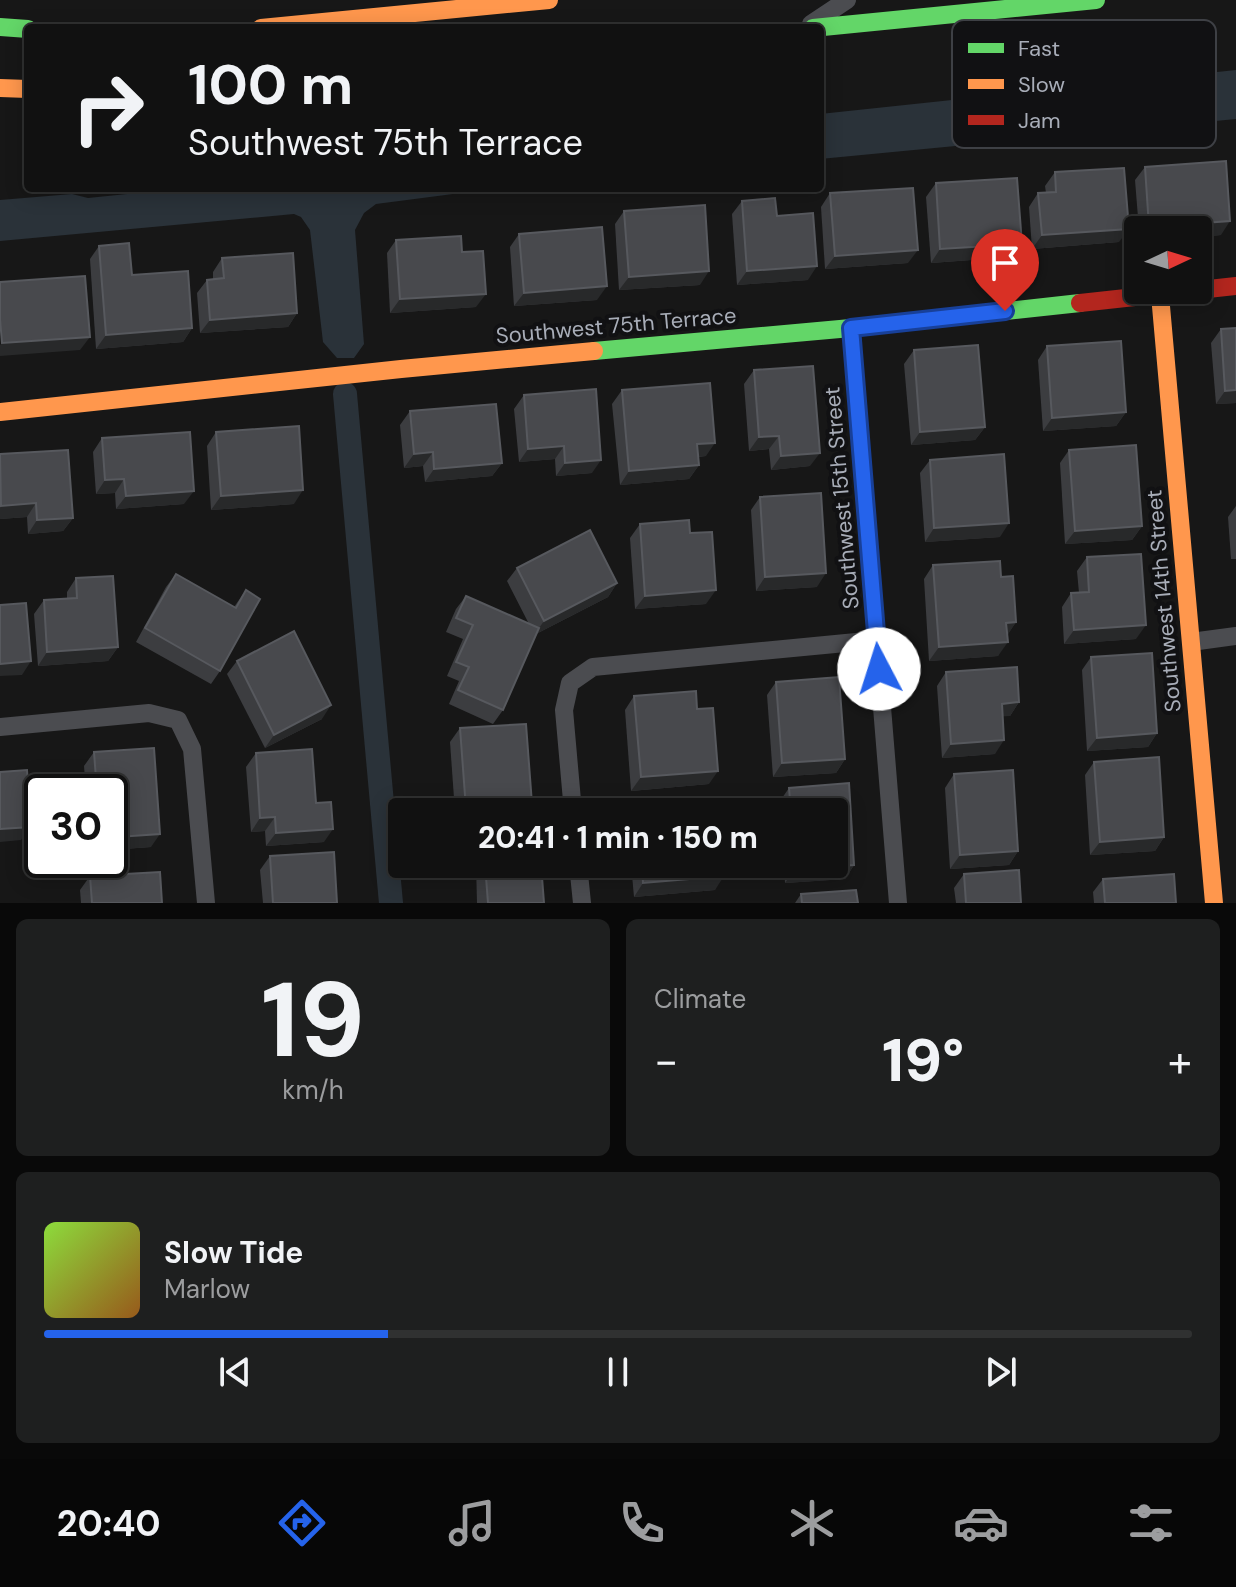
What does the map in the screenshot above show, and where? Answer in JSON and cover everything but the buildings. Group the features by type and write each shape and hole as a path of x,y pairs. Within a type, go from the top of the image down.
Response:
{"street":[{"path":"302,24 549,0"},
{"path":"811,24 847,0"},
{"path":"824,27 1096,0"},
{"path":"0,27 24,29"},
{"path":"0,88 24,89"},
{"name":"Southwest 75th Terrace","path":"1212,289 1236,286"},
{"name":"Southwest 75th Terrace","path":"0,412 401,369 851,328 1124,299"},
{"name":"Southwest 14th Street","path":"1161,304 1214,903"},
{"name":"Southwest 15th Street","path":"851,328 898,903"},
{"path":"1191,642 1236,636"},
{"path":"572,798 564,710 570,683 593,667 877,640"},
{"path":"0,727 149,713 178,720 192,749 206,903"},
{"path":"579,878 582,903"}],"shaded area":[{"path":"1236,70 1236,119 1216,121 1216,72"},
{"path":"952,100 952,146 824,159 824,114"},
{"path":"468,192 376,204 364,213 355,230 364,344 354,358 337,358 323,342 310,230 301,217 294,214 0,241 0,200 72,194 88,198 137,193"}],"waterway":[{"path":"345,394 391,903"}],"traffic: fast":[{"path":"824,27 1096,0"},
{"path":"0,27 24,29"},
{"path":"594,351 1080,303"}],"traffic: slow":[{"path":"302,24 549,0"},
{"path":"0,88 24,89"},
{"path":"1161,304 1214,903"},
{"path":"0,412 594,351"}],"traffic: jam":[{"path":"1080,303 1236,286"}],"route":[{"path":"879,669 851,328 1005,311"}]}
